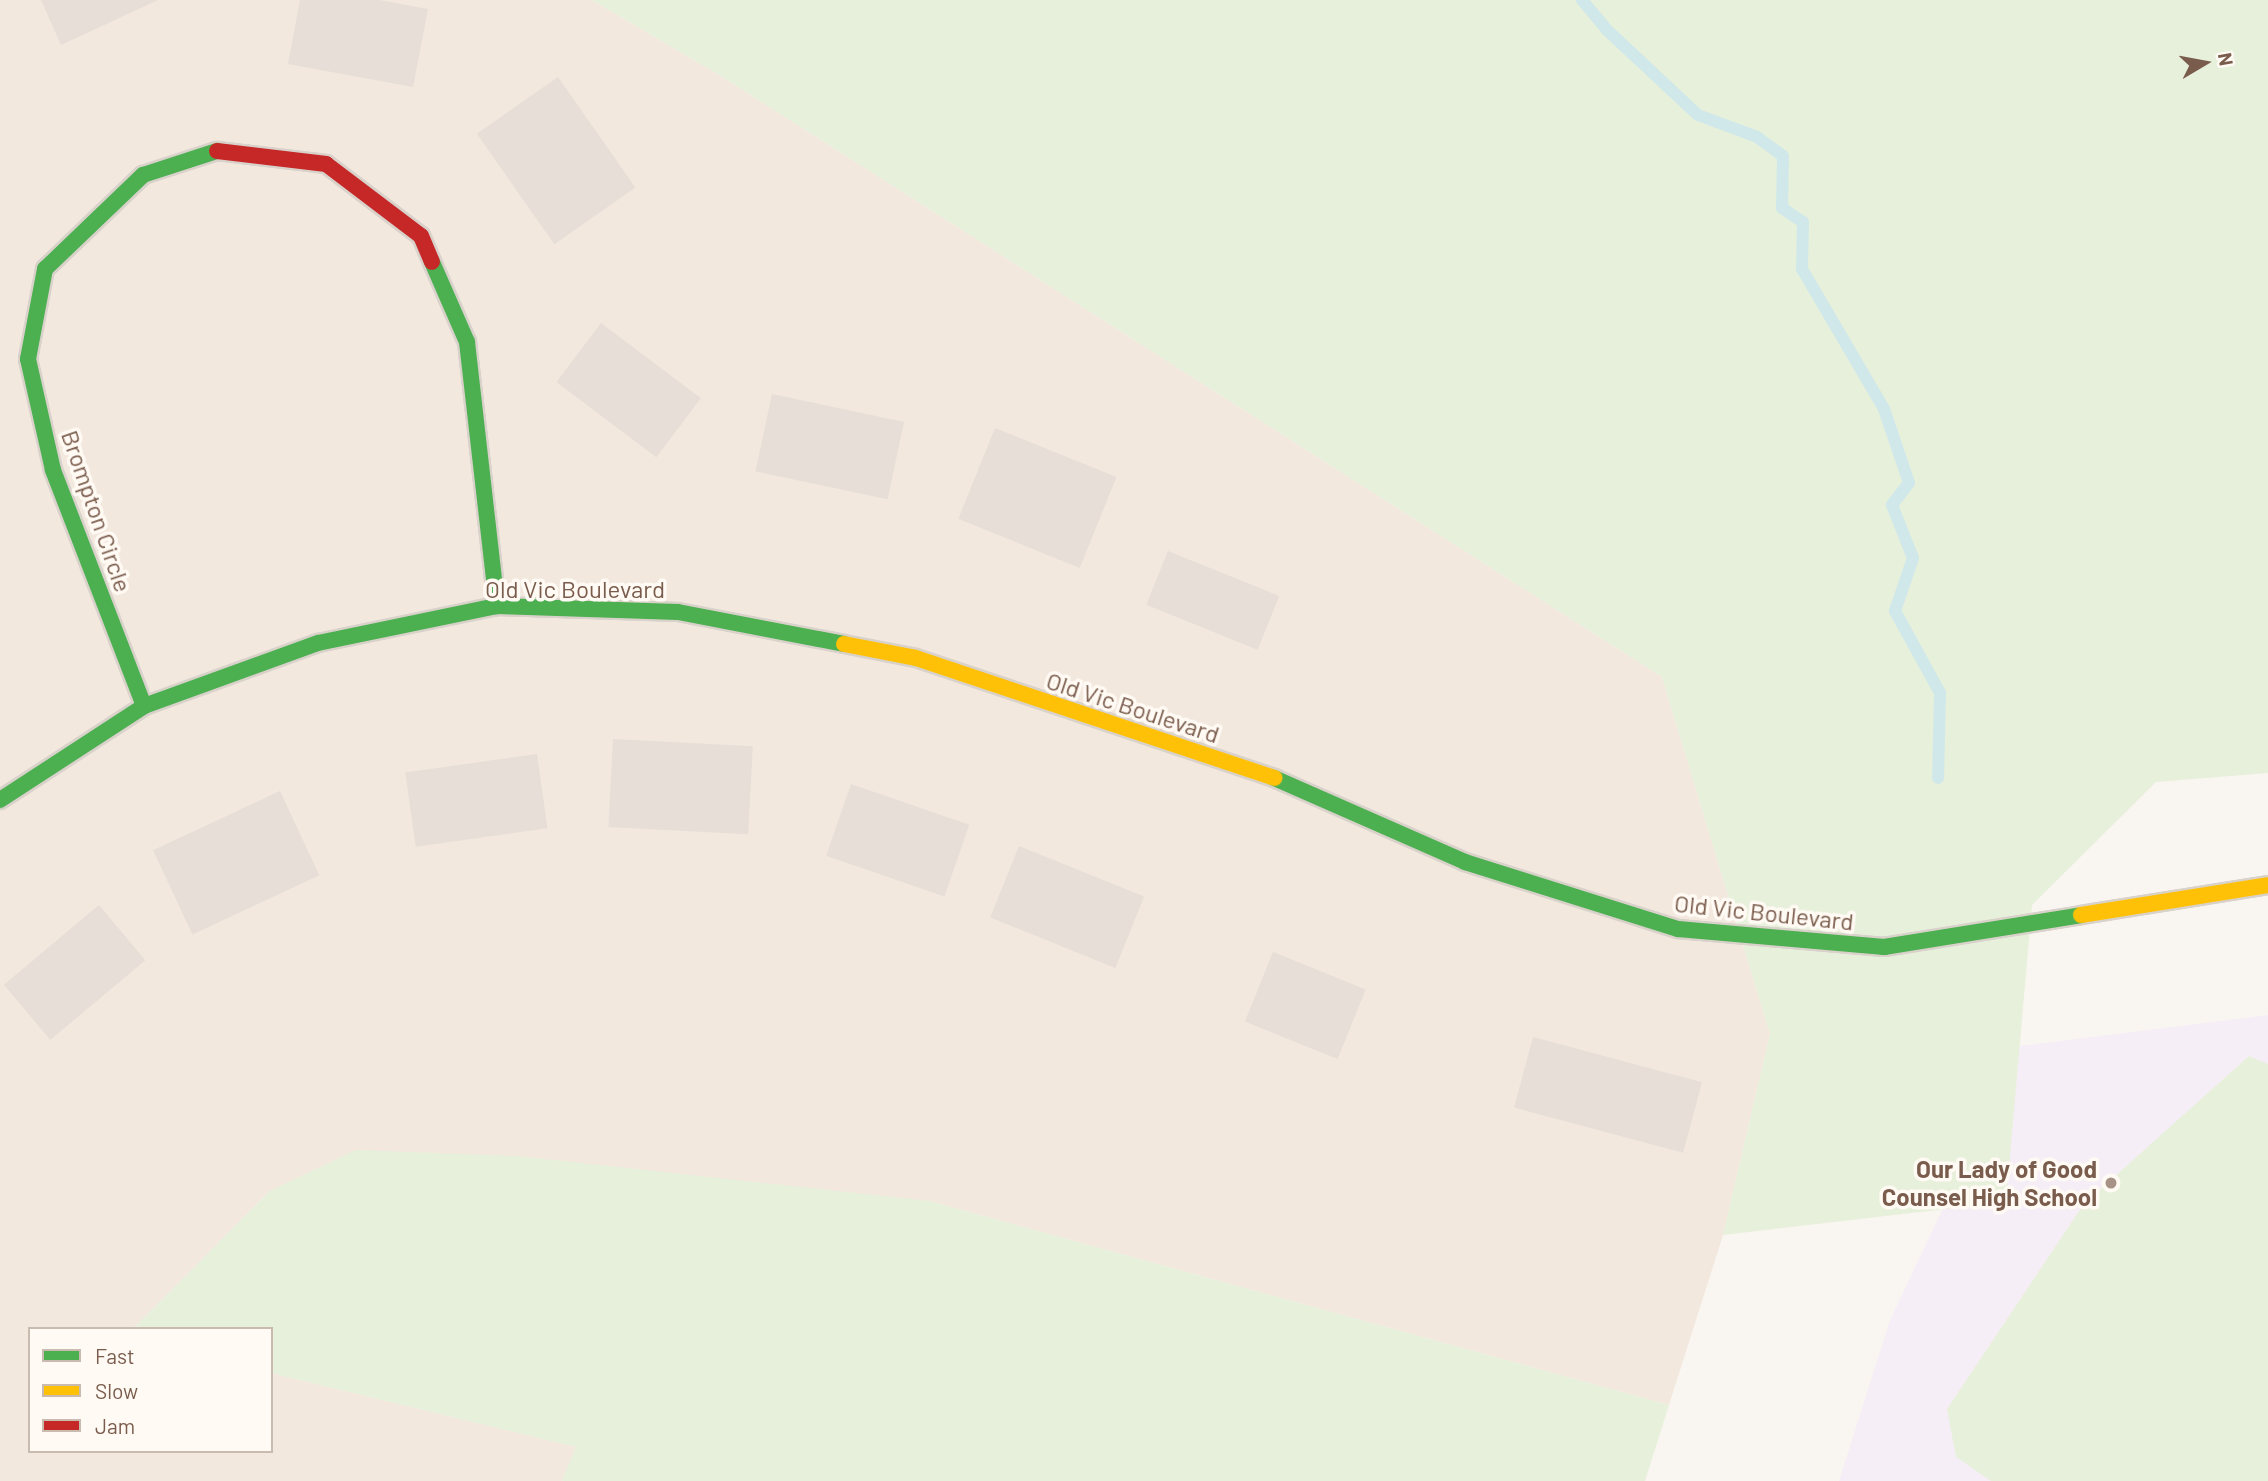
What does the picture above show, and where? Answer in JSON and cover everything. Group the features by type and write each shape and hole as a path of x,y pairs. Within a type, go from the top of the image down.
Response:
{"street":[{"name":"Brompton Circle","path":"144,706 53,470 28,359 45,269 143,175 215,151 327,164 421,236 467,342 497,606"},
{"name":"Old Vic Boulevard","path":"0,800 144,706 318,643 497,606 678,612 916,658 1270,776 1465,862 1678,929 1884,947 2268,885"}],"shaded area":[{"path":"0,0 592,0 721,76 1662,677 1770,1034 1723,1235 1669,1405 929,1201 270,1191 135,1327 28,1327 28,1453 273,1453 273,1373 577,1447 562,1481 0,1481"},
{"name":"Our Lady of Good Counsel High School","path":"2268,1015 2268,1481 1839,1481 1890,1320 2020,1046"}],"green space":[{"path":"592,0 2268,0 2268,773 2156,782 2032,905 2006,1202 1723,1235 1770,1034 1662,677 721,76"},
{"path":"2249,1056 2268,1064 2268,1481 1991,1481 1956,1457 1947,1409 2083,1205"},
{"path":"356,1150 518,1156 929,1201 1669,1405 1645,1481 562,1481 576,1447 273,1373 273,1327 135,1327 270,1191"}],"building":[{"path":"41,0 158,0 61,45"},
{"path":"300,0 380,0 428,9 413,87 288,64"},
{"path":"558,77 635,188 554,244 477,134"},
{"path":"601,323 701,398 656,457 556,382"},
{"path":"772,394 904,422 888,499 756,471"},
{"path":"995,428 1116,477 1080,568 958,519"},
{"path":"1168,551 1279,596 1258,650 1146,605"},
{"path":"613,739 753,746 748,834 608,827"},
{"path":"537,754 547,828 416,847 405,773"},
{"path":"851,784 969,825 944,897 826,856"},
{"path":"280,791 319,875 192,934 153,850"},
{"path":"1019,846 1144,897 1115,968 990,917"},
{"path":"99,905 145,960 50,1040 4,985"},
{"path":"1273,952 1366,989 1338,1059 1245,1022"},
{"path":"1533,1037 1702,1082 1683,1153 1514,1108"}],"waterway":[{"path":"1582,0 1606,29 1698,115 1757,137 1783,156 1782,208 1803,222 1802,269 1884,409 1909,483 1892,505 1913,558 1895,611 1940,693 1938,778"}],"traffic: fast":[{"path":"144,706 53,470 28,359 45,269 143,175 217,151"},
{"path":"432,262 467,342 497,606"},
{"path":"0,800 144,706 318,643 497,606 678,612 844,644"},
{"path":"1274,778 1465,862 1678,929 1884,947 2081,915"}],"traffic: slow":[{"path":"844,644 916,658 1274,778"},
{"path":"2081,915 2268,885"}],"traffic: jam":[{"path":"217,151 326,164 421,236 432,262"}],"place":[{"name":"Our Lady of Good Counsel High School","path":"2111,1183"}]}
